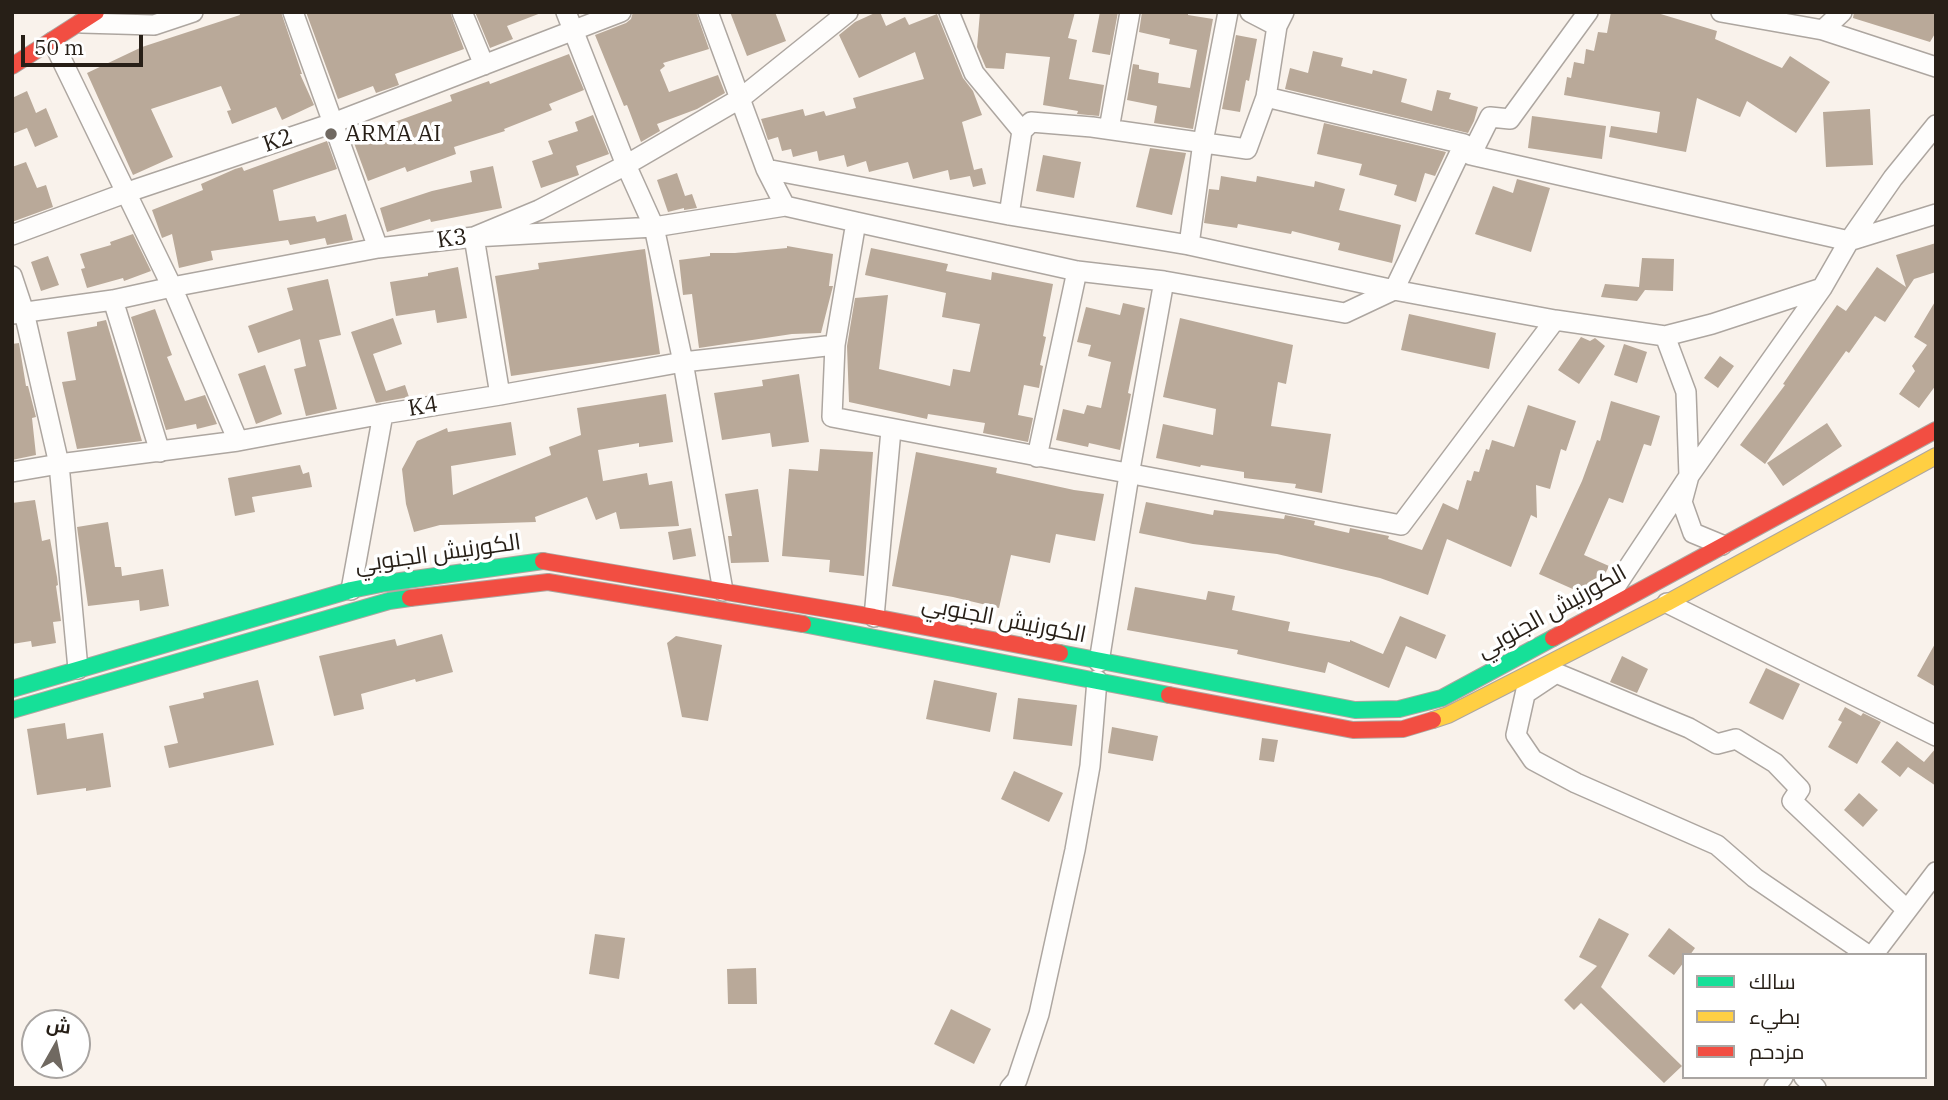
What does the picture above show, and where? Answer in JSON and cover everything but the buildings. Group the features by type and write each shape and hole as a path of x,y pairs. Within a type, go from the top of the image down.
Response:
{"main road":[{"path":"12,66 89,17"},
{"name":"الكورنيش الجنوبي","path":"12,710 389,601 548,582 1355,710 1399,709 1442,698 1722,545 1854,477 1936,430"},
{"name":"الكورنيش الجنوبي","path":"12,689 351,590 547,561 874,617 1353,730 1404,729 1448,715 1529,674 1667,603 1936,456"}],"street":[{"path":"89,17 154,25 193,12"},
{"path":"293,12 378,248"},
{"path":"462,12 484,65"},
{"name":"K2","path":"12,235 128,192 333,123 484,65 570,21 621,12"},
{"path":"708,12 766,169 785,206"},
{"path":"949,12 974,73 1022,131"},
{"path":"1109,129 1130,12"},
{"path":"1189,245 1203,142 1228,12"},
{"path":"1009,215 1022,131 1031,122 1109,129 1247,149 1266,97 1280,19 1251,12"},
{"path":"500,396 474,237 654,227 785,206 1076,271 1164,281 1345,313 1394,290 1467,150 1490,117 1510,119 1588,12"},
{"path":"1721,12 1823,30 1936,67"},
{"path":"1823,30 1842,12"},
{"name":"K3","path":"18,313 113,300 378,248 474,237 539,210 626,165 741,98 843,17"},
{"path":"570,21 626,165 654,227 683,362 723,591"},
{"path":"52,42 128,192 238,442"},
{"path":"1266,97 1467,150 1849,241 1936,214"},
{"path":"1598,612 1689,476 1822,288 1849,241 1893,178 1936,125"},
{"path":"766,169 1009,215 1189,245 1394,290 1555,320 1665,336 1712,324 1822,288"},
{"path":"856,222 835,345 832,417 1401,525 1555,320"},
{"path":"1037,457 1076,271"},
{"path":"12,276 18,313 59,464 78,669"},
{"path":"1014,1085 1039,1014 1075,850 1090,766 1098,671 1129,475 1164,281"},
{"path":"113,300 160,452"},
{"path":"1665,336 1686,391 1689,476 1682,502 1693,533 1722,545"},
{"name":"K4","path":"12,472 238,442 683,362 835,345"},
{"path":"351,590 383,414"},
{"path":"874,617 891,430"},
{"path":"1667,603 1936,736"},
{"path":"1526,694 1556,673 1689,728 1717,744 1736,739 1775,762 1800,789 1792,801 1907,911"},
{"path":"1529,674 1516,734 1533,760 1576,783 1717,845 1755,878 1868,953"},
{"path":"1873,953 1936,872"}],"traffic: fast":[{"path":"12,689 351,590 543,561"},
{"path":"12,710 389,601 410,598"},
{"path":"803,624 1169,695"},
{"path":"1060,653 1355,710 1399,709 1442,698 1553,638"}],"traffic: slow":[{"path":"1433,720 1448,715 1667,603 1936,456"}],"traffic: jam":[{"path":"12,66 96,12"},
{"path":"1553,638 1936,430"},
{"path":"543,561 874,617 1060,653"},
{"path":"410,598 548,582 803,624"},
{"path":"1169,695 1353,730 1403,729 1433,720"}],"place":[{"name":"ARMA AI","path":"331,134"}]}
